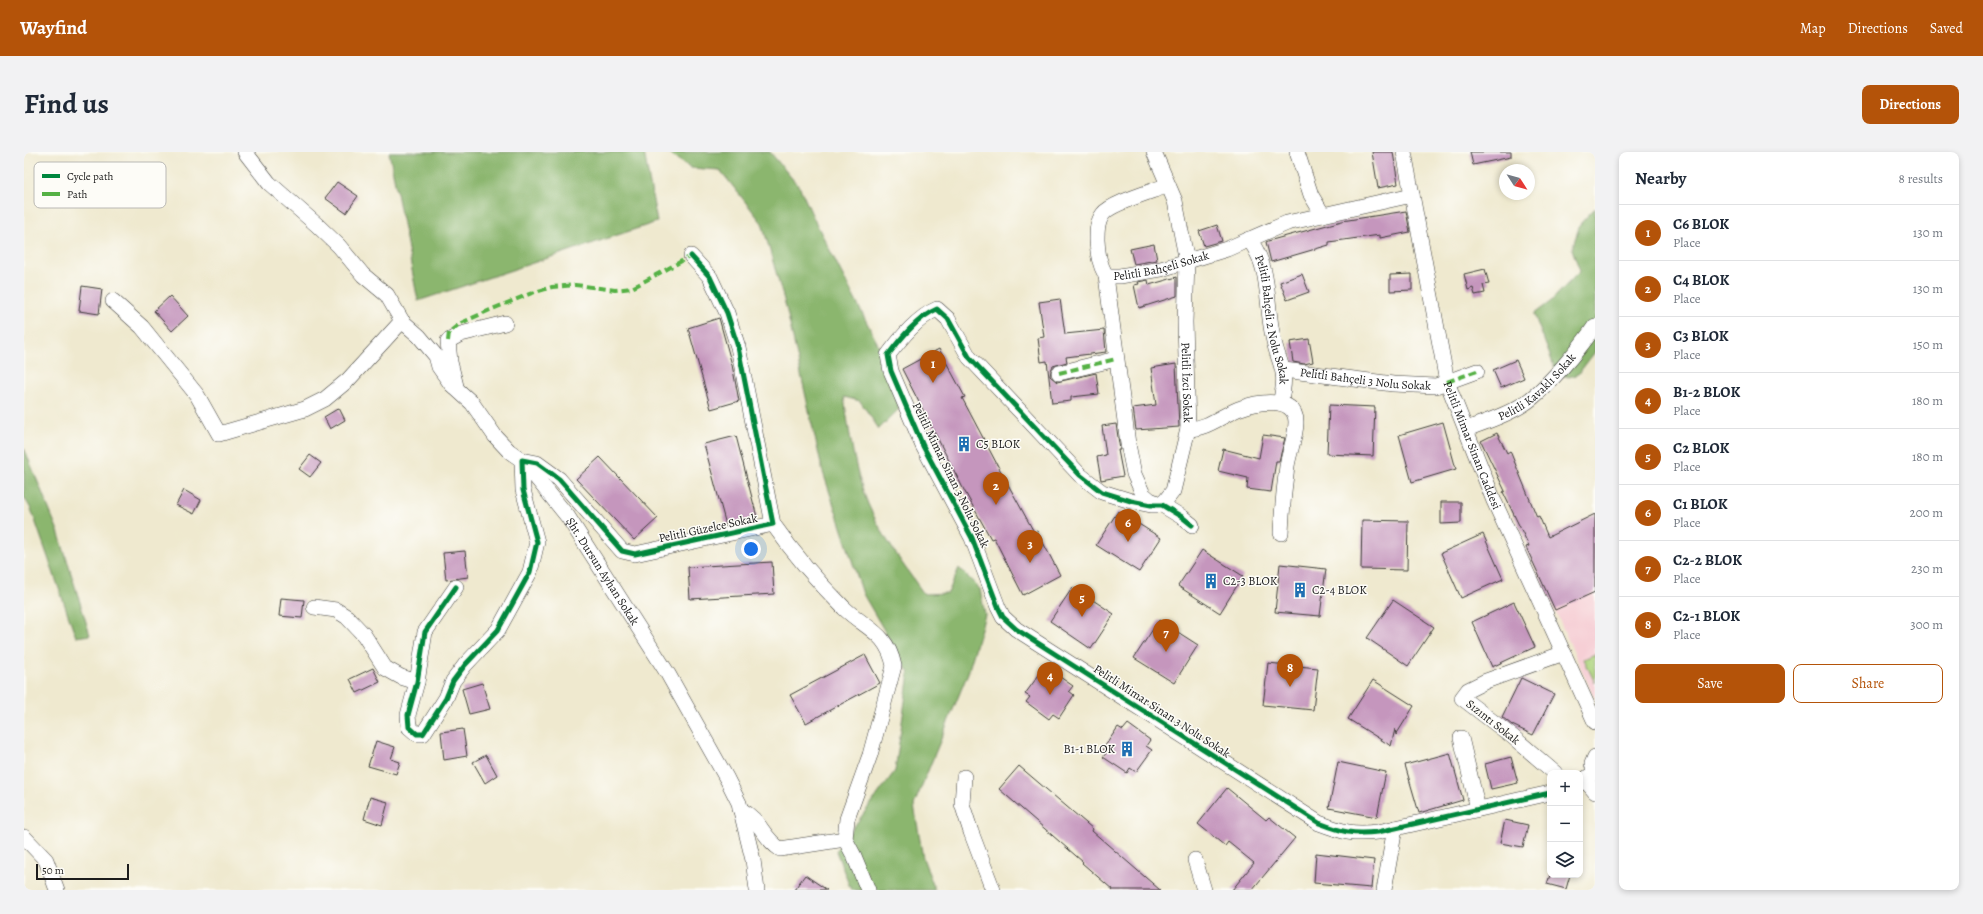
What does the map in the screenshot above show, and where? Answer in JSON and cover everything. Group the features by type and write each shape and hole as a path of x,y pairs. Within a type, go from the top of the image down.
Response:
{"street":[{"name":"Şht. Dursun Ayhan Sokak","path":"245,152 269,183 317,225 339,246 363,275 387,295 402,321 419,336 436,356 439,367 457,389 472,403 495,436 522,460 568,517 664,668 727,779 740,809 753,860 757,890"},
{"name":"Pelitli İzci Sokak","path":"1154,152 1175,201 1187,262 1185,322 1188,429 1199,429 1240,408 1256,404 1280,403"},
{"path":"1297,152 1312,195 1323,215"},
{"name":"Pelitli Mimar Sinan Caddesi","path":"1404,152 1447,382 1494,501 1595,722"},
{"path":"1106,276 1099,263 1097,237 1097,225 1103,213 1126,200 1168,185"},
{"name":"Pelitli Bahçeli Sokak","path":"1162,505 1150,500 1143,494 1134,474 1116,359 1106,276 1137,274 1187,262 1227,249 1287,223 1412,195"},
{"name":"Pelitli Bahçeli 2 Nolu Sokak","path":"1250,239 1263,261 1273,338 1284,370 1283,391 1280,403"},
{"name":"Pelitli Güzelce Sokak","path":"691,256 710,277 727,312 738,347 773,524 791,550 845,609 884,640 891,653 894,666 870,755 847,819 845,839"},
{"path":"113,301 142,327 197,395 219,434 305,409 325,399 353,375 402,321"},
{"name":"Pelitli Mimar Sinan 3 Nolu Sokak","path":"1192,525 1162,505 1151,505 1102,492 1080,475 969,357 948,319 937,309 927,314 888,355 891,371 920,439 972,538 998,607 1003,617 1016,629 1319,823 1345,832 1356,834 1378,832 1547,794"},
{"path":"457,389 455,376 450,362 448,341 461,334 505,323"},
{"name":"Pelitli Kavaklı Sokak","path":"1466,429 1507,413 1536,395 1595,326"},
{"path":"1059,373 1116,359"},
{"name":"Pelitli Bahçeli 3 Nolu Sokak","path":"1284,370 1393,384 1436,386 1477,371"},
{"path":"1280,403 1291,408 1296,421 1287,464 1281,533"},
{"path":"1162,505 1173,491 1188,429"},
{"path":"456,587 438,610 425,632 417,682 408,715 409,726 416,734 423,734 461,670 498,630 530,572 537,542 523,490 522,460"},
{"name":"Pelitli Güzelce Sokak","path":"522,460 537,463 559,479 622,551 635,554 773,524"},
{"path":"314,607 336,610 347,617 364,635 385,668 401,677 417,682"},
{"name":"Sızıntı Sokak","path":"1552,770 1513,737 1462,698 1468,690 1486,681 1564,653"},
{"path":"1461,738 1478,809"},
{"path":"1595,757 1589,777 1595,792"},
{"path":"964,777 962,804 993,890"},
{"name":"Şht. Dursun Ayhan Sokak","path":"740,809 752,816 771,842 780,850 845,839"},
{"path":"1384,890 1395,828"},
{"path":"24,837 46,860 57,890"},
{"path":"845,839 854,856 868,890"},
{"path":"1195,860 1204,890"}],"shaded area":[{"path":"1595,514 1595,699 1526,547"}],"green space":[{"path":"389,152 644,152 657,222 418,301"},
{"path":"666,152 770,152 800,188 815,221 885,358 899,409 879,429 860,401 844,397 850,438 859,479 868,504 901,562 924,594 948,593 959,568 980,589 985,615 968,673 914,805 923,858 935,890 851,890 836,851 895,771 909,673 863,594 822,469 786,307 762,223 720,170 691,168"},
{"path":"1595,208 1595,352 1578,374 1569,377 1557,374 1534,314 1550,302 1580,271 1572,249 1580,224"},
{"path":"24,448 58,531 90,635 76,637 31,509 24,497"},
{"path":"1595,654 1595,683 1584,659"}],"building":[{"path":"1372,152 1393,152 1398,184 1378,188"},
{"path":"1470,152 1511,152 1511,157 1473,165"},
{"path":"337,182 358,196 346,213 325,198"},
{"path":"1406,211 1410,232 1380,238 1380,235 1329,242 1329,245 1271,262 1266,242 1268,241 1342,221"},
{"path":"1217,225 1222,241 1204,246 1199,231"},
{"path":"1154,244 1157,260 1134,264 1130,249"},
{"path":"1485,269 1489,284 1483,285 1485,293 1475,295 1473,288 1468,290 1464,274"},
{"path":"1302,274 1309,292 1287,300 1280,282"},
{"path":"1412,274 1412,290 1390,291 1390,275"},
{"path":"1177,277 1177,296 1139,308 1134,285 1139,284 1138,282 1148,280 1149,285"},
{"path":"82,286 102,289 99,314 79,311"},
{"path":"170,296 188,316 172,331 154,311"},
{"path":"1060,299 1065,334 1104,330 1106,352 1066,357 1067,362 1053,366 1050,376 1057,382 1096,373 1099,394 1071,397 1071,401 1052,403 1047,361 1041,362 1038,338 1044,337 1039,302"},
{"path":"719,318 732,365 739,401 711,409 688,328"},
{"path":"1309,339 1313,362 1304,364 1293,362 1290,342"},
{"path":"939,349 965,397 962,398 999,468 1034,532 1037,531 1060,575 1023,595 994,538 991,539 965,492 902,369"},
{"path":"1516,360 1524,378 1501,388 1493,370"},
{"path":"1176,364 1179,427 1136,430 1133,408 1156,405 1151,368"},
{"path":"1329,405 1375,407 1373,456 1327,454"},
{"path":"339,408 345,420 330,429 324,417"},
{"path":"1443,422 1456,469 1412,482 1399,435"},
{"path":"1116,424 1120,450 1118,450 1123,476 1101,480 1097,457 1106,455 1102,426"},
{"path":"1497,433 1507,453 1510,451 1537,517 1539,516 1548,537 1595,514 1595,592 1555,610 1526,547 1529,546 1503,492 1505,491 1481,441"},
{"path":"1263,435 1285,438 1279,461 1276,461 1271,492 1247,489 1248,478 1218,471 1223,449 1259,458"},
{"path":"736,436 757,517 726,525 704,444"},
{"path":"310,455 321,463 310,477 299,469"},
{"path":"600,457 658,518 634,540 576,479"},
{"path":"184,490 201,500 194,514 176,505"},
{"path":"1441,502 1461,502 1461,523 1441,524"},
{"path":"1118,511 1161,538 1139,572 1096,545"},
{"path":"1362,520 1408,521 1407,570 1361,569"},
{"path":"1483,534 1503,579 1461,598 1441,553"},
{"name":"C2-3 BLOK","path":"1202,550 1243,576 1220,613 1178,586"},
{"path":"465,551 468,577 446,580 443,553"},
{"path":"772,562 774,594 690,599 688,567"},
{"name":"C2-4 BLOK","path":"1280,564 1326,569 1320,616 1275,612"},
{"path":"1073,587 1114,614 1091,649 1050,621"},
{"path":"281,598 304,600 302,618 279,616"},
{"path":"1393,600 1434,627 1408,666 1367,638"},
{"path":"1514,602 1535,647 1492,667 1472,622"},
{"path":"1159,620 1198,645 1174,683 1134,658"},
{"path":"865,655 880,683 806,723 790,695"},
{"path":"1268,663 1318,668 1313,710 1263,705"},
{"path":"373,668 380,682 357,693 350,679"},
{"path":"1050,670 1073,686 1069,691 1074,695 1059,718 1053,714 1049,719 1026,702 1030,697 1025,694 1041,672 1046,676"},
{"path":"1521,678 1554,694 1533,735 1512,725 1502,717"},
{"path":"1373,680 1414,706 1396,735 1395,729 1391,746 1348,719"},
{"path":"482,683 490,709 469,714 462,689"},
{"name":"B1-1 BLOK","path":"1128,724 1150,740 1146,746 1152,750 1136,772 1130,768 1127,773 1103,757 1107,752 1103,749 1118,727 1123,730"},
{"path":"463,729 467,756 444,760 441,732"},
{"path":"376,741 395,747 391,759 400,762 396,774 368,766"},
{"path":"1450,753 1463,800 1419,813 1405,765"},
{"path":"486,755 497,775 485,783 473,762"},
{"path":"1511,757 1518,783 1491,789 1485,764"},
{"path":"1338,762 1386,772 1377,817 1329,808"},
{"path":"1019,766 1093,829 1092,831 1160,890 1113,890 1082,863 1083,862 999,789"},
{"path":"1227,788 1266,820 1269,817 1295,838 1252,890 1232,890 1254,863 1228,842 1225,846 1198,824"},
{"path":"370,797 388,802 382,825 364,819"},
{"path":"1505,820 1528,825 1523,847 1500,843"},
{"path":"1316,853 1374,860 1371,888 1314,883"},
{"path":"805,875 827,890 794,890"},
{"path":"1549,878 1569,878 1566,889 1547,884"}],"marked path":[{"path":"448,341 449,332 461,323 532,293 552,287 575,285 615,290 632,288 691,256"},
{"path":"1059,373 1116,359"},
{"path":"1447,382 1477,371"}],"cycle path":[{"path":"456,587 425,632 417,682 408,715 409,727 417,734 423,734 446,698 453,681 465,665 498,630 530,572 537,542 523,490 522,460 537,463 559,479 622,551 635,554 773,524 738,347 727,313 710,277 691,256"},
{"path":"1192,525 1162,505 1151,505 1131,501 1102,492 1080,475 969,357 948,319 937,309 923,317 904,335 888,355 891,371 923,446 972,538 998,607 1003,617 1016,629 1319,823 1335,829 1354,833 1378,832 1547,794"}],"place":[{"name":"C6 BLOK","path":"933,383"},
{"name":"C5 BLOK","path":"964,444"},
{"name":"C4 BLOK","path":"996,505"},
{"name":"C1 BLOK","path":"1128,542"},
{"name":"C3 BLOK","path":"1030,563"},
{"name":"C2-3 BLOK","path":"1211,581"},
{"name":"C2-4 BLOK","path":"1300,590"},
{"name":"C2 BLOK","path":"1082,617"},
{"name":"C2-2 BLOK","path":"1166,652"},
{"name":"C2-1 BLOK","path":"1290,687"},
{"name":"B1-2 BLOK","path":"1050,695"},
{"name":"B1-1 BLOK","path":"1127,749"}]}
